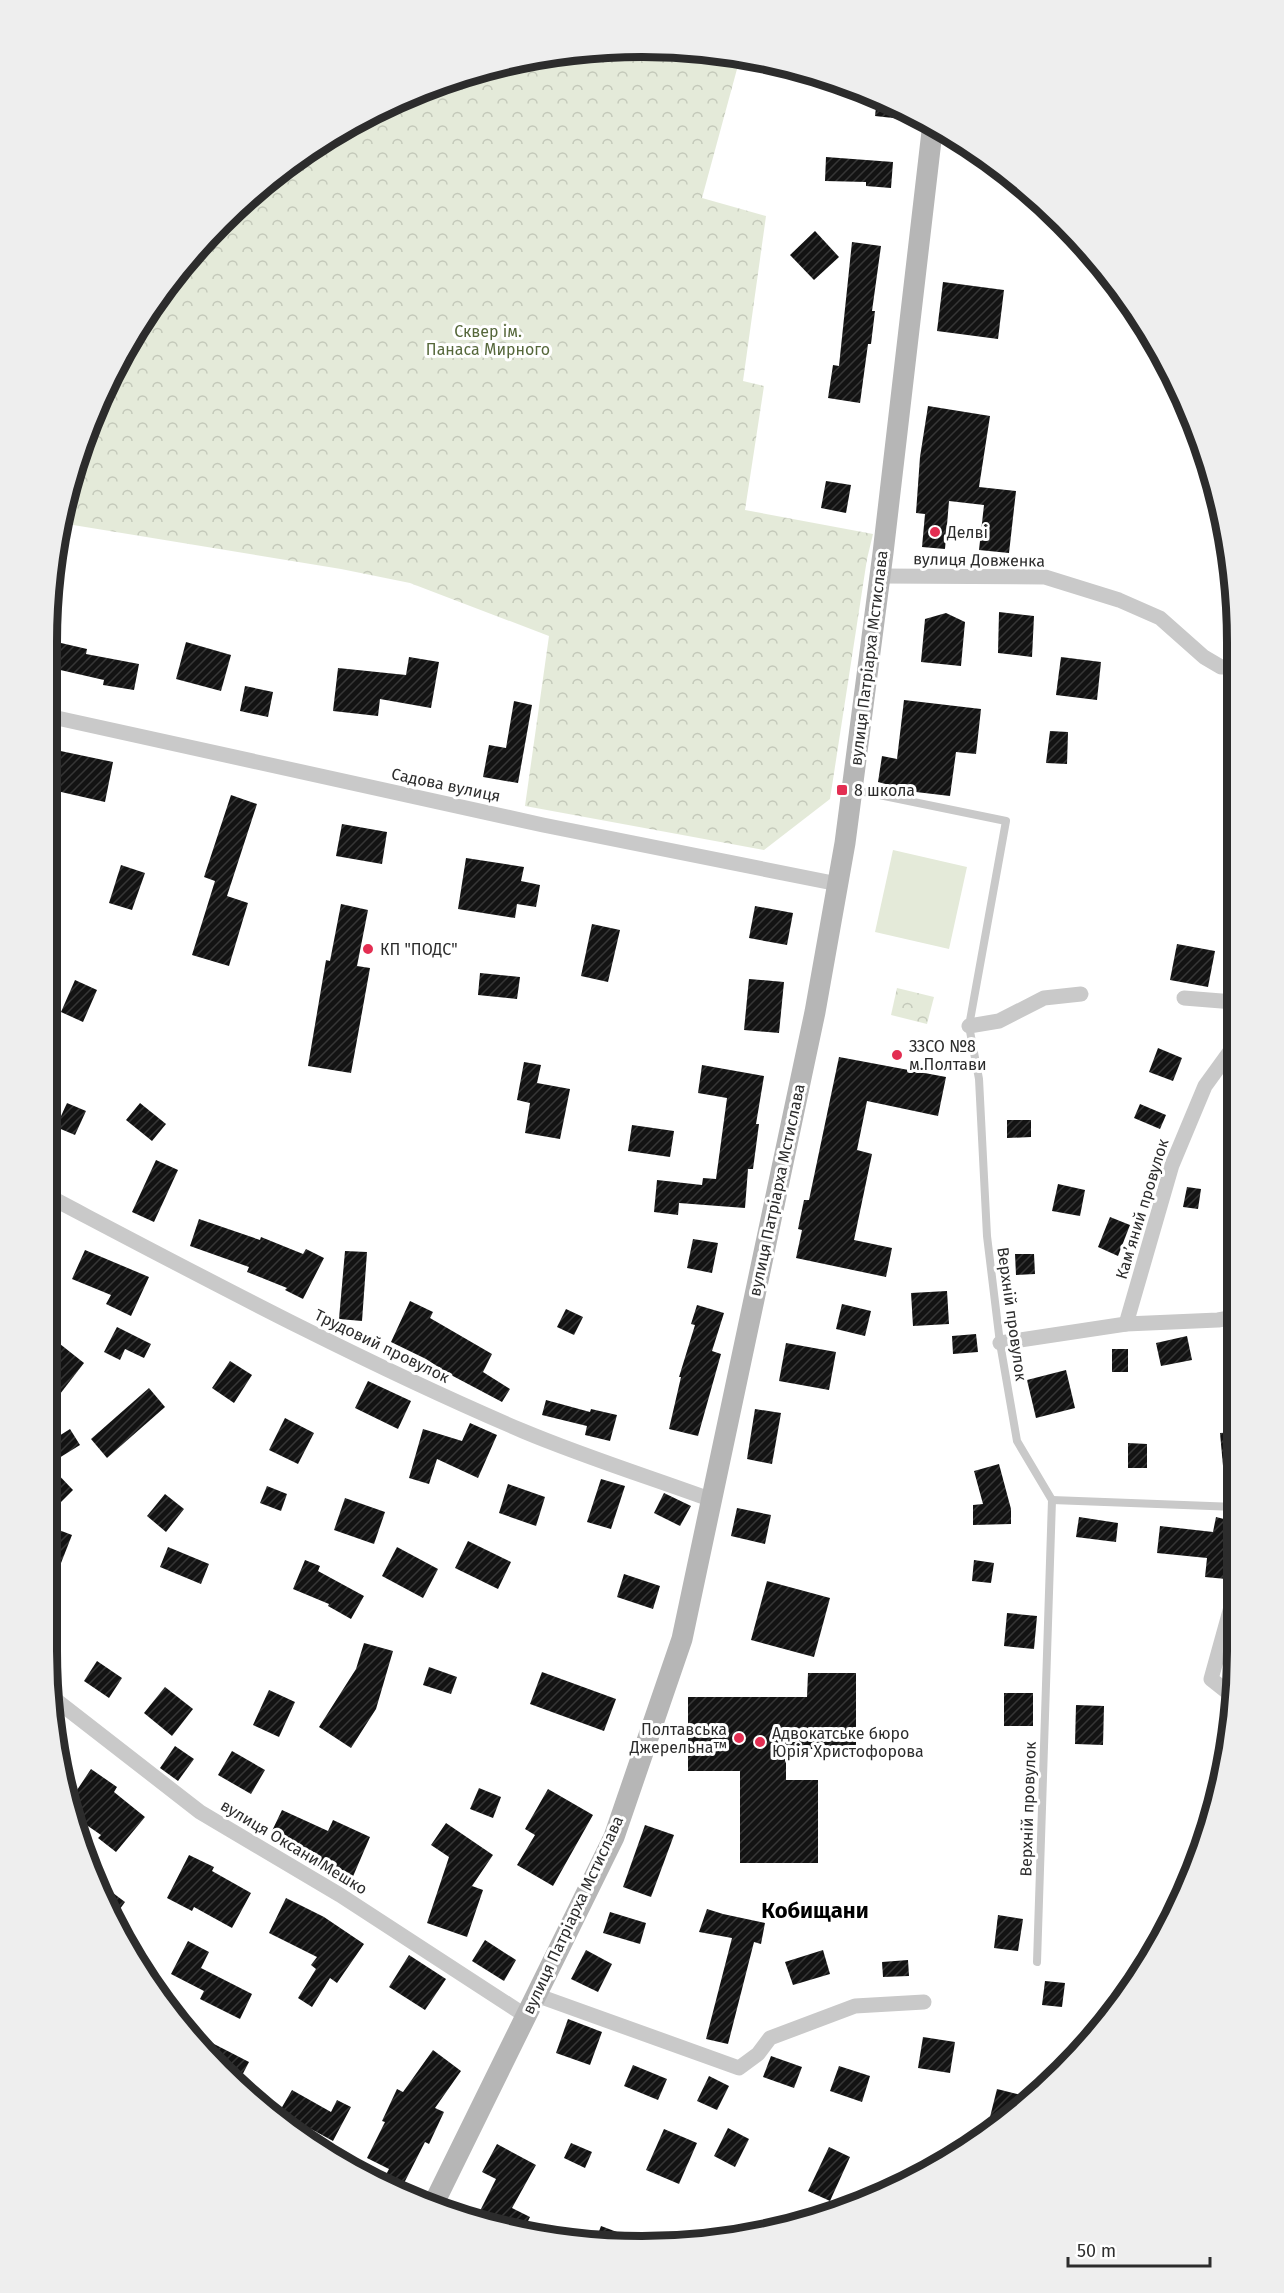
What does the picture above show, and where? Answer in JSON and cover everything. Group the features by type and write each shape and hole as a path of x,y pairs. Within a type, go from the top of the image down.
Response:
{"main road":[{"name":"вулиця Патріарха Мстислава","path":"436,2198 614,1837 682,1639 813,1024 838,884 853,789 880,576 932,134"}],"street":[{"name":"вулиця Довженка","path":"880,576 1045,577 1119,600 1160,618 1204,657 1221,667 1227,667"},
{"name":"Садова вулиця","path":"57,718 543,825 838,884"},
{"path":"969,1026 999,1021 1044,998 1081,994"},
{"path":"1184,998 1227,1001"},
{"name":"Камʼяний провулок","path":"1126,1324 1172,1165 1205,1086 1227,1056"},
{"name":"Трудовий провулок","path":"57,1201 243,1299 422,1386 526,1432 711,1500"},
{"path":"1000,1343 1126,1324 1227,1318"},
{"path":"1226,1691 1211,1679 1227,1621"},
{"name":"вулиця Оксани Мешко","path":"59,1703 200,1812 340,1895 526,2016"},
{"path":"536,1995 739,2068 758,2054 770,2038 855,2006 924,2002"}],"lane":[{"name":"Верхній провулок","path":"853,789 1006,821 969,1026 979,1079 987,1236 1000,1343 1017,1441 1052,1500 1037,1962"},
{"path":"1052,1500 1227,1507"}],"green space":[{"name":"Сквер ім. Панаса Мирного","path":"642,57 680,58 738,65 702,198 766,216 743,381 764,386 745,510 873,534 867,559 830,799 764,850 525,806 549,636 410,583 341,569 69,524 88,454 117,383 135,349 178,286 228,228 286,178 350,135 418,102 491,77 566,62"},
{"path":"893,850 967,867 949,949 875,932"},
{"path":"897,988 934,997 927,1024 891,1015"}],"building":[{"path":"876,106 905,119 875,116"},
{"path":"826,157 893,162 891,188 866,186 866,182 825,181"},
{"path":"815,231 839,257 814,280 790,255"},
{"path":"852,242 881,246 872,311 875,311 871,344 868,344 860,403 828,398 833,365 839,366"},
{"path":"943,282 1004,290 998,339 937,331"},
{"path":"928,406 990,416 979,487 1016,491 1009,553 979,550 984,505 949,501 945,549 922,547 925,514 916,513 920,457"},
{"path":"826,481 851,485 846,513 821,508"},
{"path":"999,612 1034,616 1032,657 998,653"},
{"path":"946,613 965,622 961,666 921,662 925,619"},
{"path":"186,642 231,655 221,691 176,679"},
{"path":"61,643 87,649 86,654 139,664 134,690 103,685 104,680 57,669"},
{"path":"409,657 439,662 431,708 380,699 378,716 333,711 338,668 406,675"},
{"path":"1061,657 1101,662 1097,700 1056,695"},
{"path":"245,686 273,692 268,717 240,711"},
{"path":"904,700 981,709 976,754 956,752 950,796 916,792 878,782 882,756 897,759"},
{"path":"514,701 532,705 518,783 483,777 489,745 506,748"},
{"path":"1050,731 1068,732 1067,764 1046,763"},
{"path":"57,750 113,762 105,802 57,791"},
{"path":"231,795 257,804 227,896 248,903 229,966 192,955 215,881 204,877"},
{"path":"342,824 387,832 382,864 336,856"},
{"path":"466,858 524,867 521,881 540,885 536,907 517,904 515,918 458,909"},
{"path":"121,865 145,873 132,910 109,903"},
{"path":"341,904 368,910 357,966 370,968 351,1073 308,1066 326,960 330,961"},
{"path":"755,906 793,913 787,945 749,938"},
{"path":"592,924 620,930 608,982 581,976"},
{"path":"1177,944 1215,951 1208,987 1170,980"},
{"path":"480,973 520,977 517,999 478,995"},
{"path":"749,979 784,982 779,1033 744,1030"},
{"path":"75,980 97,990 83,1022 61,1012"},
{"path":"1158,1048 1182,1058 1173,1081 1149,1072"},
{"path":"839,1057 946,1077 938,1116 867,1101 857,1150 872,1154 854,1240 892,1248 886,1277 796,1258 802,1230 798,1229 804,1200 809,1200"},
{"path":"524,1062 541,1065 537,1083 570,1089 560,1139 525,1133 530,1103 517,1100"},
{"path":"702,1065 764,1076 756,1124 759,1124 753,1169 748,1169 745,1208 679,1203 678,1215 654,1212 657,1180 702,1185 703,1178 716,1179 727,1098 698,1093"},
{"path":"67,1103 86,1111 75,1135 57,1127"},
{"path":"140,1103 166,1124 152,1141 126,1120"},
{"path":"1140,1104 1166,1115 1160,1129 1134,1118"},
{"path":"1007,1120 1031,1120 1031,1137 1007,1138"},
{"path":"632,1125 674,1131 670,1157 628,1151"},
{"path":"156,1160 178,1170 154,1222 132,1212"},
{"path":"1058,1184 1085,1190 1080,1216 1052,1211"},
{"path":"1187,1187 1201,1189 1198,1209 1183,1207"},
{"path":"1110,1217 1130,1225 1118,1256 1098,1247"},
{"path":"199,1219 260,1240 261,1237 303,1254 306,1249 324,1258 303,1299 285,1290 287,1288 247,1272 249,1267 190,1246"},
{"path":"693,1239 718,1243 712,1273 687,1268"},
{"path":"85,1250 149,1277 131,1316 106,1304 111,1295 72,1279"},
{"path":"345,1251 367,1252 362,1321 339,1319"},
{"path":"1015,1254 1034,1254 1035,1274 1016,1275"},
{"path":"947,1291 949,1324 913,1326 911,1293"},
{"path":"410,1301 433,1312 430,1318 492,1354 483,1372 510,1389 502,1402 391,1342"},
{"path":"842,1304 871,1311 865,1336 836,1329"},
{"path":"697,1305 724,1313 712,1351 721,1354 698,1436 669,1429 681,1377 679,1377 695,1325 691,1324"},
{"path":"566,1309 583,1317 574,1335 557,1327"},
{"path":"117,1327 151,1344 144,1358 125,1349 120,1360 104,1352"},
{"path":"976,1334 978,1352 953,1354 952,1336"},
{"path":"1187,1336 1192,1360 1161,1366 1156,1343"},
{"path":"786,1343 836,1352 829,1390 779,1381"},
{"path":"60,1344 84,1363 60,1394 57,1392 57,1348"},
{"path":"1112,1349 1128,1349 1128,1372 1112,1372"},
{"path":"230,1361 252,1375 234,1403 212,1388"},
{"path":"1066,1370 1075,1408 1036,1418 1027,1380"},
{"path":"368,1381 411,1401 398,1429 355,1408"},
{"path":"149,1388 165,1407 107,1458 91,1439"},
{"path":"546,1400 590,1412 591,1409 617,1415 610,1441 585,1435 587,1426 542,1415"},
{"path":"755,1409 781,1413 772,1464 747,1459"},
{"path":"285,1418 314,1433 298,1464 269,1450"},
{"path":"470,1423 497,1435 478,1478 437,1459 429,1484 409,1478 423,1429 462,1441"},
{"path":"70,1429 80,1445 57,1459 57,1437"},
{"path":"1220,1433 1227,1433 1227,1477 1224,1477"},
{"path":"1128,1443 1147,1444 1147,1468 1128,1468"},
{"path":"999,1464 1011,1509 1011,1524 973,1525 973,1505 983,1504 974,1471"},
{"path":"57,1473 73,1490 57,1504"},
{"path":"601,1479 625,1486 611,1529 587,1522"},
{"path":"508,1484 545,1497 536,1526 499,1513"},
{"path":"267,1486 287,1494 281,1511 260,1503"},
{"path":"664,1493 691,1506 680,1526 654,1513"},
{"path":"165,1494 184,1509 166,1532 147,1516"},
{"path":"345,1498 385,1512 374,1544 334,1530"},
{"path":"737,1508 771,1515 765,1544 731,1536"},
{"path":"1079,1517 1118,1523 1116,1542 1076,1537"},
{"path":"1216,1517 1227,1520 1227,1542 1223,1558 1227,1559 1226,1579 1205,1577 1207,1558 1157,1553 1160,1526 1213,1532"},
{"path":"57,1529 72,1535 57,1573"},
{"path":"468,1541 511,1562 498,1589 455,1568"},
{"path":"168,1547 209,1564 201,1584 160,1567"},
{"path":"397,1547 438,1569 423,1598 382,1576"},
{"path":"305,1560 320,1566 318,1571 364,1596 351,1619 328,1606 329,1604 293,1589"},
{"path":"974,1560 994,1563 991,1583 972,1581"},
{"path":"624,1574 660,1586 653,1609 617,1597"},
{"path":"767,1581 830,1598 814,1657 751,1640"},
{"path":"1007,1613 1037,1616 1034,1649 1004,1646"},
{"path":"364,1643 393,1651 376,1709 351,1748 319,1727 356,1669"},
{"path":"97,1661 122,1678 109,1698 84,1681"},
{"path":"429,1667 457,1677 451,1694 423,1685"},
{"path":"542,1672 616,1699 604,1731 530,1704"},
{"path":"808,1673 856,1673 856,1749 786,1749 786,1780 818,1780 818,1863 740,1863 740,1771 688,1771 688,1697 807,1697"},
{"path":"165,1687 193,1709 172,1736 144,1713"},
{"path":"269,1690 295,1702 279,1737 253,1725"},
{"path":"1004,1693 1033,1693 1033,1726 1004,1726"},
{"path":"1076,1705 1104,1706 1103,1745 1075,1744"},
{"path":"175,1746 194,1759 178,1781 160,1768"},
{"path":"232,1751 265,1770 251,1794 218,1775"},
{"path":"91,1769 117,1787 114,1792 145,1817 116,1852 98,1838 101,1835 83,1823 75,1793"},
{"path":"479,1788 501,1797 493,1818 470,1809"},
{"path":"548,1789 593,1815 553,1886 517,1865 535,1835 525,1829"},
{"path":"282,1810 328,1831 333,1820 370,1837 351,1881 313,1864 318,1854 271,1833"},
{"path":"446,1823 493,1855 472,1886 483,1890 467,1937 427,1923 449,1857 431,1845"},
{"path":"645,1825 674,1835 651,1897 623,1887"},
{"path":"189,1855 214,1867 212,1871 251,1893 232,1928 194,1907 192,1911 167,1898"},
{"path":"108,1889 125,1902 118,1912"},
{"path":"286,1898 324,1917 364,1944 337,1983 330,1978 312,2007 298,1998 316,1969 311,1965 317,1957 269,1933"},
{"path":"707,1909 765,1923 761,1944 754,1942 728,2044 706,2039 732,1938 699,1932"},
{"path":"610,1912 646,1923 640,1944 603,1933"},
{"path":"998,1915 1023,1919 1018,1951 994,1948"},
{"path":"485,1940 516,1960 504,1981 472,1961"},
{"path":"188,1941 209,1952 201,1968 252,1994 240,2019 200,1999 204,1991 171,1974"},
{"path":"586,1950 612,1964 598,1992 571,1979"},
{"path":"823,1950 830,1974 793,1985 785,1962"},
{"path":"409,1955 446,1979 425,2010 389,1987"},
{"path":"908,1960 909,1976 883,1977 882,1962"},
{"path":"1045,1981 1065,1983 1062,2007 1042,2005"},
{"path":"568,2019 602,2032 590,2065 556,2053"},
{"path":"923,2037 955,2042 950,2073 918,2068"},
{"path":"203,2038 249,2062 241,2077"},
{"path":"433,2050 461,2071 435,2108 444,2112 429,2144 425,2142 403,2185 385,2177 389,2169 367,2158 385,2122 382,2121 397,2089 403,2092"},
{"path":"771,2056 802,2067 794,2088 763,2077"},
{"path":"633,2065 667,2079 658,2100 624,2086"},
{"path":"839,2066 870,2076 862,2102 830,2091"},
{"path":"709,2076 729,2086 717,2110 697,2101"},
{"path":"997,2089 1021,2095 1021,2097 989,2121"},
{"path":"292,2090 331,2112 337,2100 351,2107 333,2141 311,2129 309,2132 280,2110"},
{"path":"728,2128 749,2139 735,2167 714,2156"},
{"path":"664,2129 697,2143 679,2184 646,2170"},
{"path":"571,2143 592,2152 585,2168 564,2158"},
{"path":"497,2144 536,2165 512,2208 530,2217 526,2225 479,2213 496,2179 482,2172"},
{"path":"829,2147 850,2157 830,2201 808,2191"},
{"path":"601,2226 627,2236 604,2235 598,2234"}],"place":[{"name":"Делві","path":"935,532"},
{"name":"8 школа","path":"842,790"},
{"name":"КП \"ПОДС\"","path":"368,949"},
{"name":"ЗЗСО №8 м.Полтави","path":"897,1055"},
{"name":"Полтавська Джерельна™","path":"739,1738"},
{"name":"Адвокатське бюро Юрія Христофорова","path":"760,1742"}],"district":[{"name":"Кобищани","path":"815,1910"}]}
